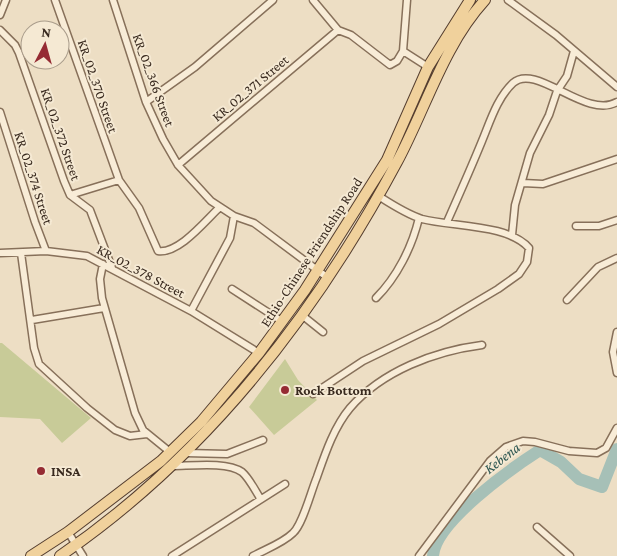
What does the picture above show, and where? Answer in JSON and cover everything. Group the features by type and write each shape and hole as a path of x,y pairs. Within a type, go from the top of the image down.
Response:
{"main road":[{"name":"Ethio-Chinese Friendship Road","path":"31,556 68,532 170,452 201,422 259,353 319,270 387,160 428,67 470,0"},
{"name":"Ethio-Chinese Friendship Road","path":"60,556 127,506 186,453 229,409 303,316 398,161 452,48 485,0"}],"street":[{"path":"0,15 6,0"},
{"name":"KR_02_370 Street","path":"54,0 119,180 139,208 158,251 164,252 180,245 220,207"},
{"name":"KR_02_366 Street","path":"114,0 146,102 162,139 178,165 211,201 234,216 254,223 328,278"},
{"path":"146,102 195,67 273,0"},
{"path":"313,0 338,30 351,35 390,64 397,61 403,51 407,0"},
{"path":"508,0 617,87"},
{"name":"KR_02_372 Street","path":"0,30 15,45 19,53 70,195 90,210 112,268"},
{"name":"KR_02_371 Street","path":"178,165 338,30"},
{"path":"403,51 428,67"},
{"path":"512,236 515,205 523,183 530,153 549,115 557,91 567,76 574,51"},
{"path":"447,222 496,107 517,80 527,79 548,84 557,91 598,105 609,106 617,102"},
{"name":"KR_02_374 Street","path":"0,112 32,214 46,250"},
{"path":"523,183 537,184 563,179 617,158"},
{"name":"KR_02_372 Street","path":"70,195 119,180"},
{"path":"313,394 346,371 382,350 439,324 498,289 519,274 528,262 529,248 501,231 419,218 377,195"},
{"path":"191,311 230,238 234,216"},
{"path":"376,298 393,278 411,245 419,218"},
{"path":"576,226 599,226 617,220"},
{"name":"KR_02_378 Street","path":"0,253 46,250 86,256 191,311 259,353"},
{"path":"21,253 32,320 35,354 39,364 87,408 124,435 147,434"},
{"path":"567,300 598,268 617,258"},
{"path":"103,264 100,288 104,308 140,426 170,452"},
{"path":"232,289 283,322"},
{"path":"32,320 104,308"},
{"path":"303,316 323,332"},
{"path":"617,332 613,352 617,373"},
{"path":"253,556 295,532 331,440 350,409 361,398 377,385 417,362 460,348 482,345"},
{"path":"419,556 490,461 506,447 516,443 529,442 578,452 597,453 606,448 617,428"},
{"path":"186,453 227,454 263,440"},
{"path":"172,466 225,466 236,469 243,473 260,498"},
{"path":"172,556 260,498 285,484"},
{"path":"537,527 570,556"},
{"path":"68,532 83,556"}],"green space":[{"path":"0,343 91,418 62,443 40,419 0,417"},
{"name":"Rock Bottom","path":"285,359 298,380 317,400 274,435 249,407"}],"waterway":[{"name":"Kebena","path":"433,556 437,542 460,512 494,482 540,450 561,462 579,479 602,487 617,449"}],"place":[{"name":"Rock Bottom","path":"285,390"},
{"name":"INSA","path":"41,471"}]}
